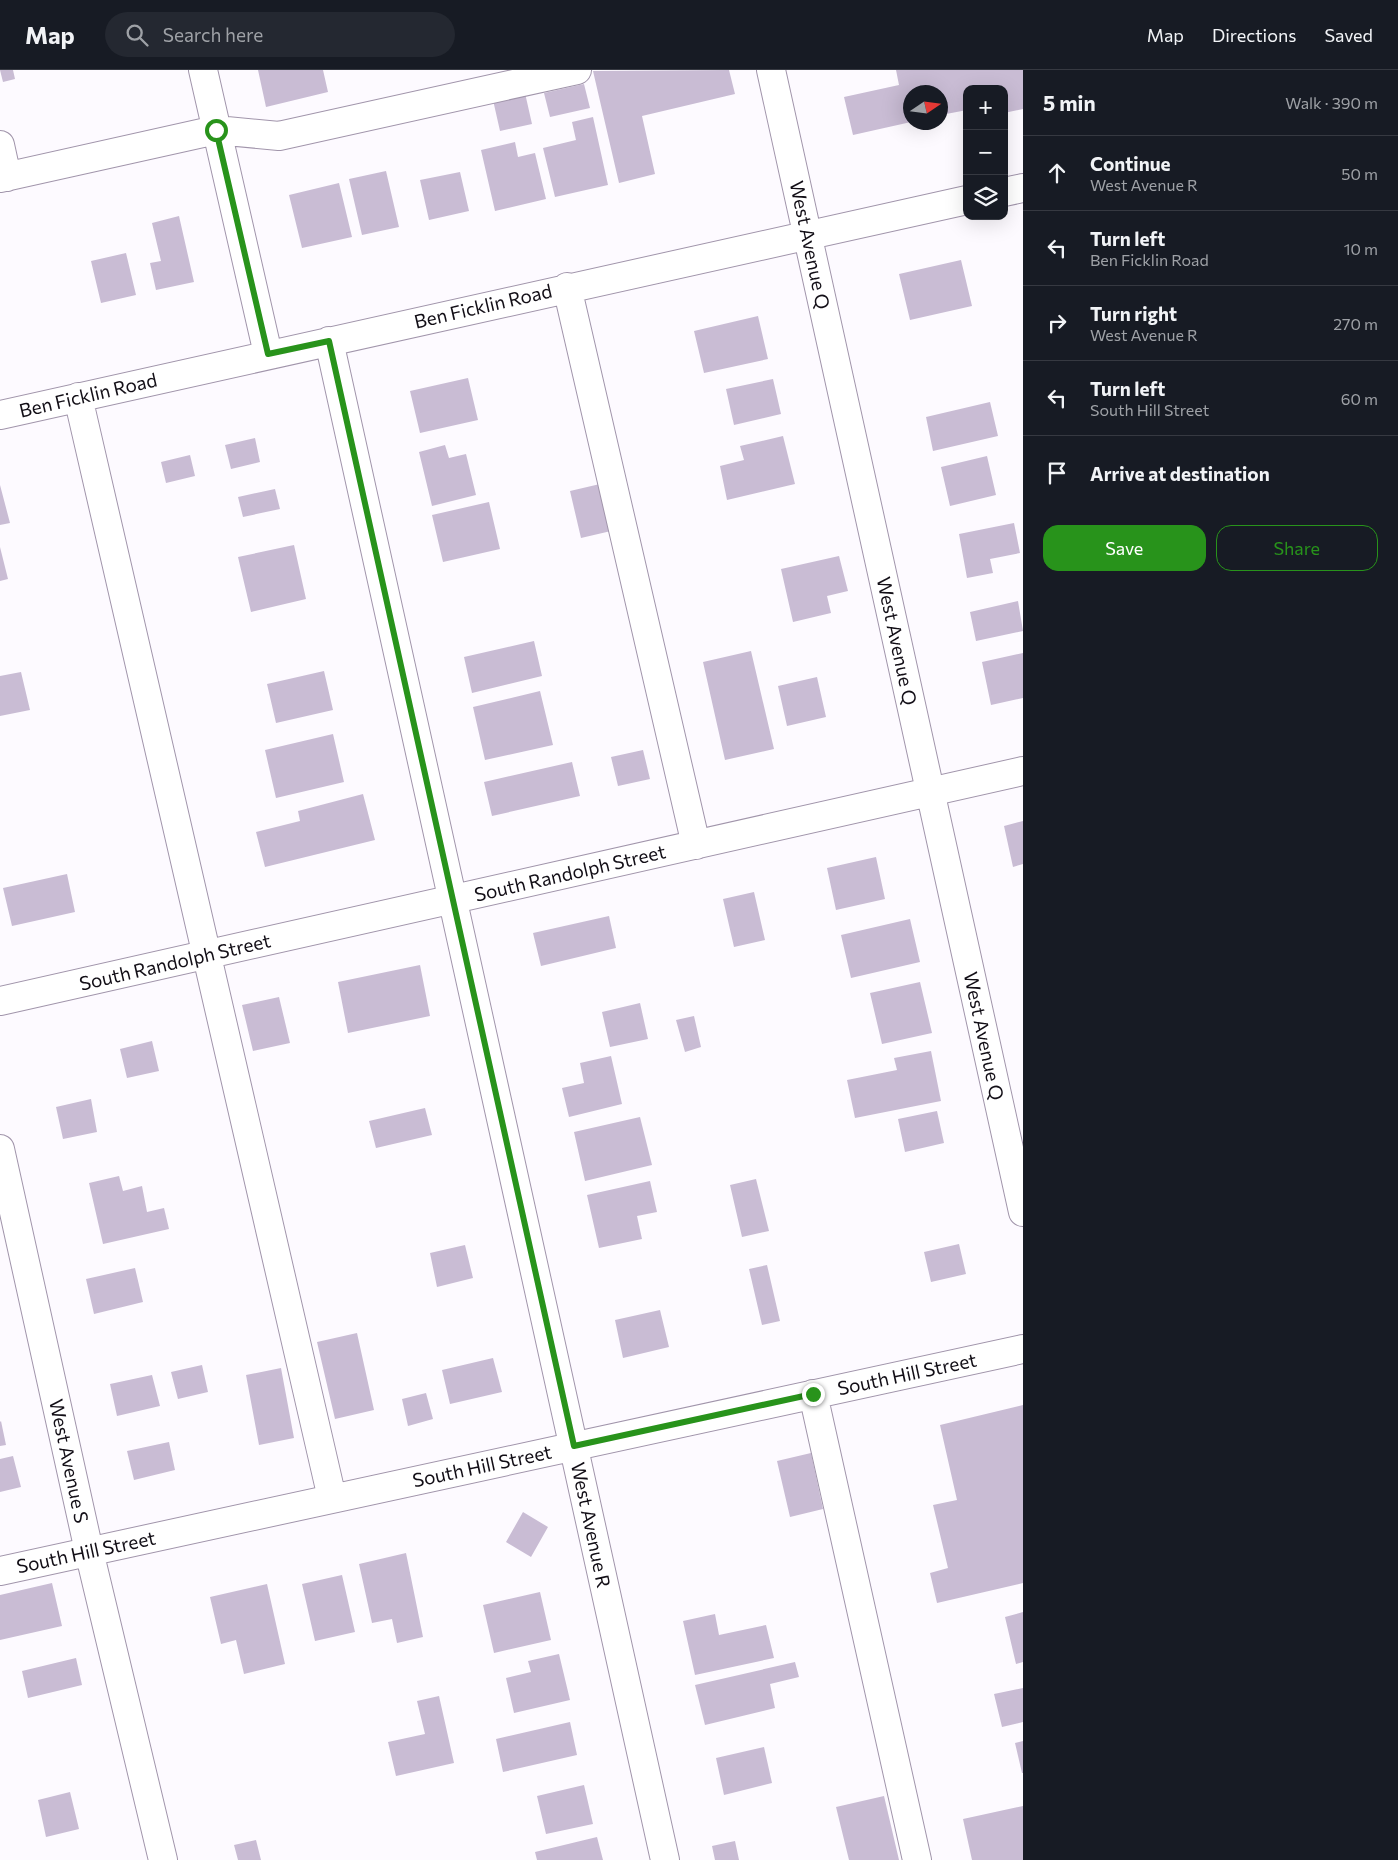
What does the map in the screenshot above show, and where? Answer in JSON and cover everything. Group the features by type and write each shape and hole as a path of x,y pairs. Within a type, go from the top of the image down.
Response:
{"street":[{"path":"203,70 268,354"},
{"path":"0,145 3,178 216,130 279,136 577,70"},
{"name":"West Avenue Q","path":"771,70 1023,1212"},
{"path":"1008,191 1023,188"},
{"name":"Ben Ficklin Road","path":"0,415 567,287 963,201"},
{"path":"567,287 696,844"},
{"name":"West Avenue R","path":"329,341 665,1860"},
{"path":"78,397 332,1498"},
{"name":"South Randolph Street","path":"0,1001 1023,771"},
{"name":"West Avenue S","path":"0,1149 89,1551 163,1860"},
{"name":"South Hill Street","path":"0,1570 1023,1349"},
{"path":"813,1394 917,1860"}],"building":[{"path":"0,70 13,70 15,79 3,82"},
{"path":"258,70 323,70 328,92 266,107"},
{"path":"729,70 735,94 642,116 655,174 619,183 593,71"},
{"path":"896,70 1023,70 1023,109 1008,112 1008,85 963,85 963,111 948,114 948,85 903,85 903,124 853,135 844,97 899,85"},
{"path":"584,84 590,108 550,117 544,93"},
{"path":"525,93 532,124 500,131 493,100"},
{"path":"593,117 608,185 555,197 543,148 576,140 572,122"},
{"path":"515,142 518,157 535,153 546,199 495,211 481,150"},
{"path":"386,171 399,227 362,235 349,179"},
{"path":"460,172 469,211 429,220 420,180"},
{"path":"339,183 352,237 302,248 289,195"},
{"path":"179,216 194,282 156,290 150,263 161,261 152,223"},
{"path":"126,253 136,295 101,303 91,261"},
{"path":"961,260 972,306 910,320 899,274"},
{"path":"758,316 768,359 704,373 694,331"},
{"path":"468,378 478,420 420,433 410,391"},
{"path":"773,379 781,414 734,425 726,389"},
{"path":"990,402 998,436 933,451 926,417"},
{"path":"783,436 795,484 727,500 720,466 744,460 740,446"},
{"path":"255,438 260,462 231,469 225,445"},
{"path":"445,445 449,458 466,454 476,495 432,506 419,452"},
{"path":"190,455 195,476 166,483 161,462"},
{"path":"987,456 996,495 950,506 941,467"},
{"path":"600,484 611,531 581,538 570,491"},
{"path":"0,485 10,523 0,525"},
{"path":"275,489 280,509 243,517 238,497"},
{"path":"489,502 500,549 443,562 432,515"},
{"path":"1014,523 1020,553 990,559 993,573 967,578 959,534"},
{"path":"294,545 306,599 251,612 238,557"},
{"path":"0,547 8,579 0,581"},
{"path":"839,556 848,591 827,596 831,613 793,622 781,569"},
{"path":"1018,601 1023,631 976,641 970,612"},
{"path":"534,641 542,676 472,693 464,657"},
{"path":"751,651 774,749 725,760 703,662"},
{"path":"1023,653 1023,698 991,705 982,662"},
{"path":"324,671 333,710 276,723 267,684"},
{"path":"21,672 30,710 0,716 0,676"},
{"path":"817,677 826,717 787,726 778,686"},
{"path":"540,691 553,745 485,760 473,707"},
{"path":"333,734 344,782 276,798 265,750"},
{"path":"643,750 650,779 618,786 611,757"},
{"path":"572,762 580,796 492,816 484,782"},
{"path":"363,794 375,840 265,867 256,832 300,821 298,811"},
{"path":"1023,821 1023,864 1013,867 1004,826"},
{"path":"876,857 885,899 836,910 827,868"},
{"path":"67,874 75,912 12,926 3,888"},
{"path":"754,892 765,940 734,947 723,899"},
{"path":"609,916 616,948 541,966 533,933"},
{"path":"910,919 920,962 851,978 841,935"},
{"path":"420,965 430,1016 348,1033 338,982"},
{"path":"920,982 932,1033 882,1044 870,993"},
{"path":"279,997 290,1043 253,1051 242,1005"},
{"path":"640,1003 648,1039 610,1047 602,1012"},
{"path":"694,1016 701,1047 685,1052 676,1020"},
{"path":"152,1041 159,1071 127,1078 120,1049"},
{"path":"931,1051 941,1101 855,1118 847,1080 897,1070 894,1058"},
{"path":"611,1056 622,1104 569,1117 562,1088 584,1083 580,1063"},
{"path":"91,1099 97,1132 63,1139 56,1107"},
{"path":"425,1108 432,1135 376,1148 369,1121"},
{"path":"937,1111 944,1143 905,1152 898,1119"},
{"path":"640,1117 652,1165 585,1181 574,1132"},
{"path":"119,1176 123,1191 142,1186 147,1212 164,1208 169,1229 103,1244 89,1183"},
{"path":"756,1179 769,1231 742,1237 730,1185"},
{"path":"650,1181 657,1212 637,1216 642,1239 599,1248 587,1195"},
{"path":"959,1244 966,1274 931,1282 924,1252"},
{"path":"465,1245 473,1278 437,1287 430,1253"},
{"path":"767,1265 780,1321 762,1325 749,1269"},
{"path":"135,1268 143,1302 94,1314 86,1279"},
{"path":"660,1310 669,1347 623,1358 615,1320"},
{"path":"357,1333 374,1410 335,1419 317,1342"},
{"path":"493,1358 502,1392 450,1404 442,1370"},
{"path":"202,1365 208,1392 178,1399 171,1372"},
{"path":"281,1368 294,1438 259,1445 246,1375"},
{"path":"152,1375 160,1406 117,1416 110,1384"},
{"path":"426,1393 433,1419 408,1426 402,1399"},
{"path":"1023,1405 1023,1583 937,1603 930,1573 948,1568 933,1505 957,1500 940,1425"},
{"path":"0,1422 6,1445 0,1446"},
{"path":"169,1442 175,1470 134,1480 127,1451"},
{"path":"811,1453 823,1509 790,1517 777,1461"},
{"path":"13,1456 21,1487 0,1492 0,1459"},
{"path":"523,1512 548,1527 531,1557 506,1542"},
{"path":"406,1553 423,1637 397,1643 392,1619 372,1623 359,1564"},
{"path":"342,1575 355,1632 315,1641 302,1584"},
{"path":"52,1583 62,1626 0,1640 0,1595"},
{"path":"267,1584 285,1664 244,1674 236,1640 221,1644 210,1597"},
{"path":"540,1592 551,1640 494,1653 483,1605"},
{"path":"1023,1612 1023,1662 1016,1664 1005,1617"},
{"path":"715,1614 719,1635 766,1625 774,1658 695,1675 683,1621"},
{"path":"559,1654 570,1700 514,1713 506,1678 531,1672 528,1661"},
{"path":"76,1658 82,1685 28,1698 22,1671"},
{"path":"795,1662 799,1677 770,1684 775,1708 705,1725 695,1685"},
{"path":"1023,1688 1023,1722 1002,1727 994,1694"},
{"path":"439,1696 454,1763 396,1776 388,1742 425,1734 417,1701"},
{"path":"570,1722 577,1755 503,1772 496,1739"},
{"path":"1023,1741 1023,1773 1022,1773 1015,1743"},
{"path":"764,1747 772,1783 724,1795 716,1758"},
{"path":"584,1785 593,1824 546,1834 537,1796"},
{"path":"70,1792 79,1829 46,1837 38,1800"},
{"path":"884,1796 899,1860 849,1860 836,1807"},
{"path":"1023,1806 1023,1860 972,1860 963,1819"},
{"path":"597,1837 603,1860 537,1860 535,1852"},
{"path":"256,1840 261,1860 238,1860 234,1845"},
{"path":"735,1841 739,1860 715,1860 712,1846"}],"route":[{"path":"216,130 268,354 329,341 574,1446 813,1394"}]}
